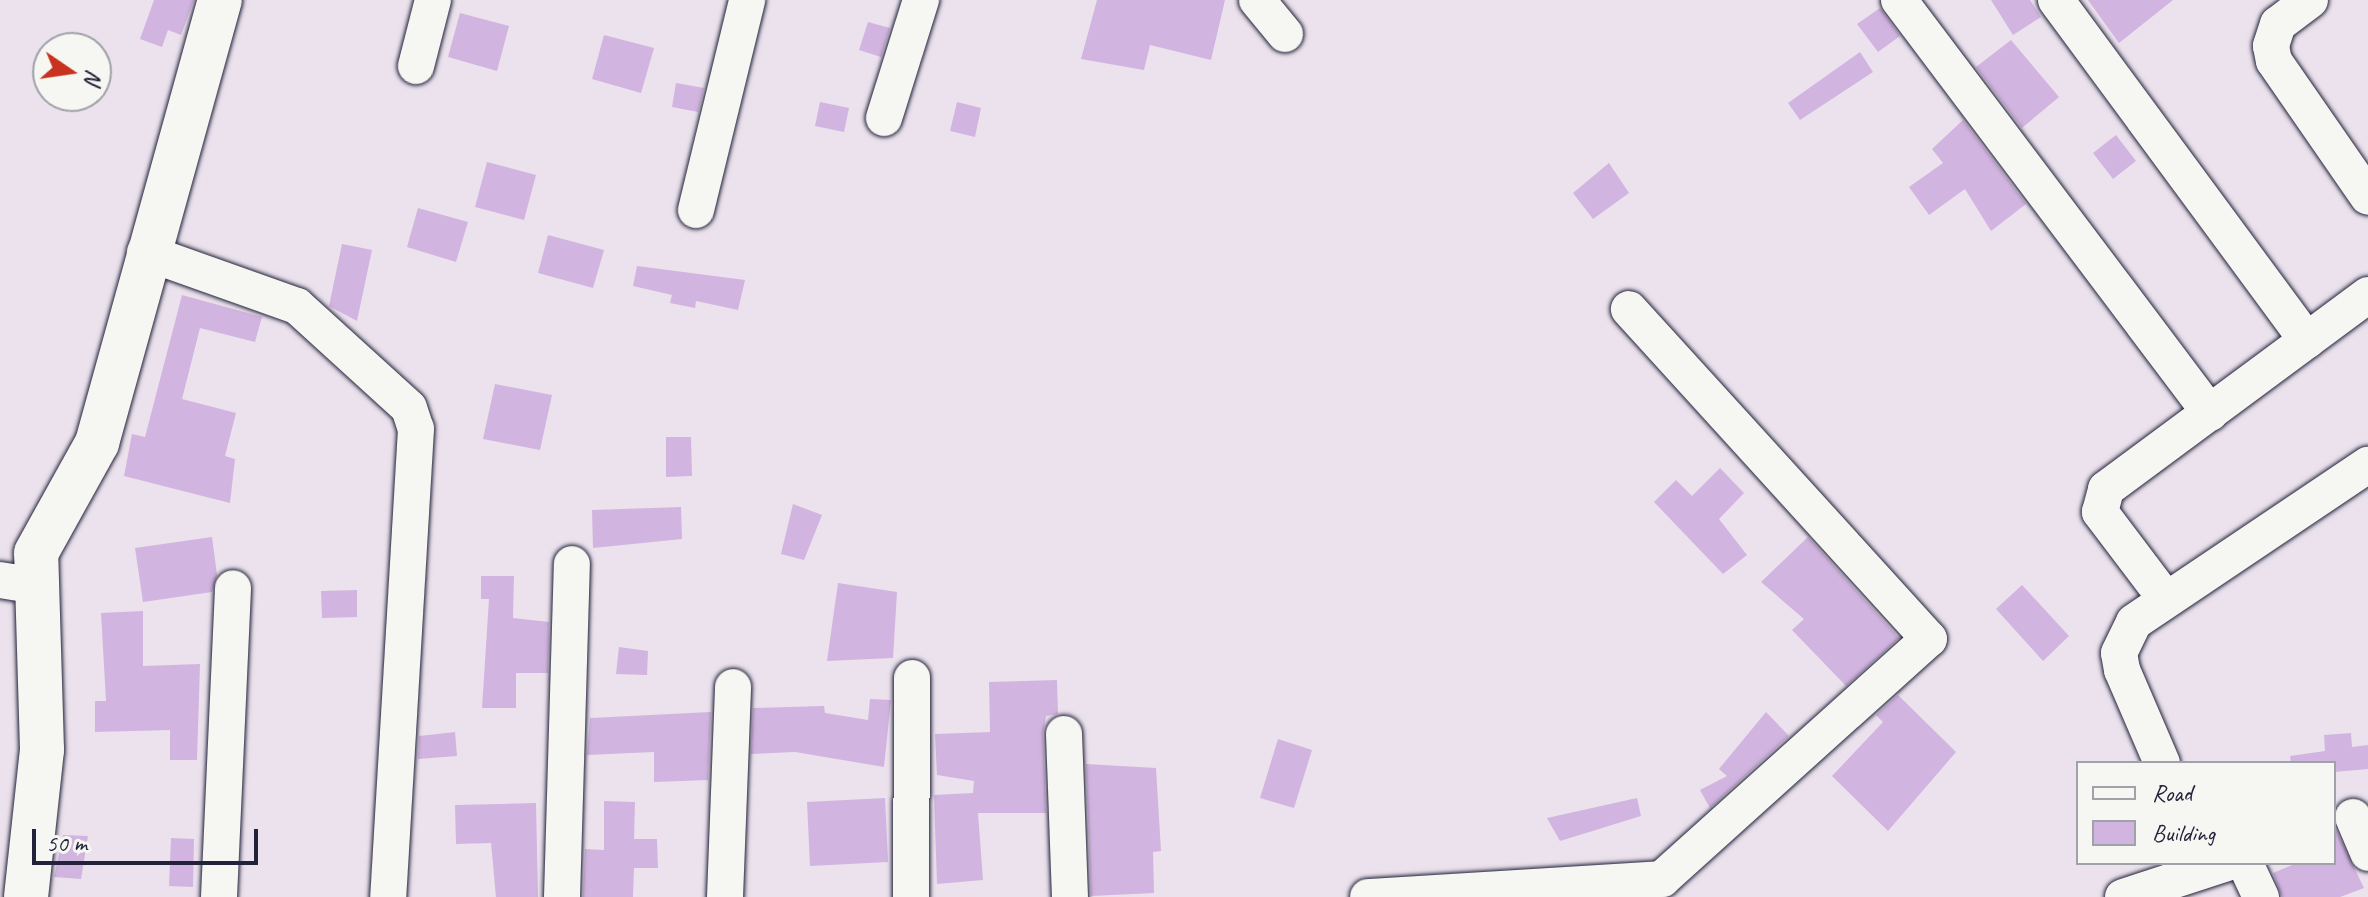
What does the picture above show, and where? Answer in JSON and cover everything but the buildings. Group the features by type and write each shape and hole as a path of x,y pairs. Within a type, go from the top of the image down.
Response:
{"street":[{"path":"26,897 42,750 19,583 97,443 145,252 220,0"},
{"path":"416,66 433,0"},
{"path":"696,210 747,0"},
{"path":"884,118 921,0"},
{"path":"1257,0 1285,34"},
{"path":"1899,0 2210,413"},
{"path":"2056,0 2307,340"},
{"path":"2310,0 2278,24 2271,46 2274,61 2368,197"},
{"path":"145,252 297,306 409,408 416,429 388,897"},
{"path":"2165,598 2099,504 2106,489 2368,295"},
{"path":"1368,897 1662,879 1929,639 1629,309"},
{"path":"2161,761 2119,653 2134,622 2165,598 2368,465"},
{"path":"562,897 572,564"},
{"path":"219,897 233,588"},
{"path":"911,897 912,678"},
{"path":"725,897 733,687"},
{"path":"1064,734 1070,897"},
{"path":"2352,818 2368,853"},
{"path":"2123,897 2214,865"},
{"path":"2246,865 2261,897"}]}
